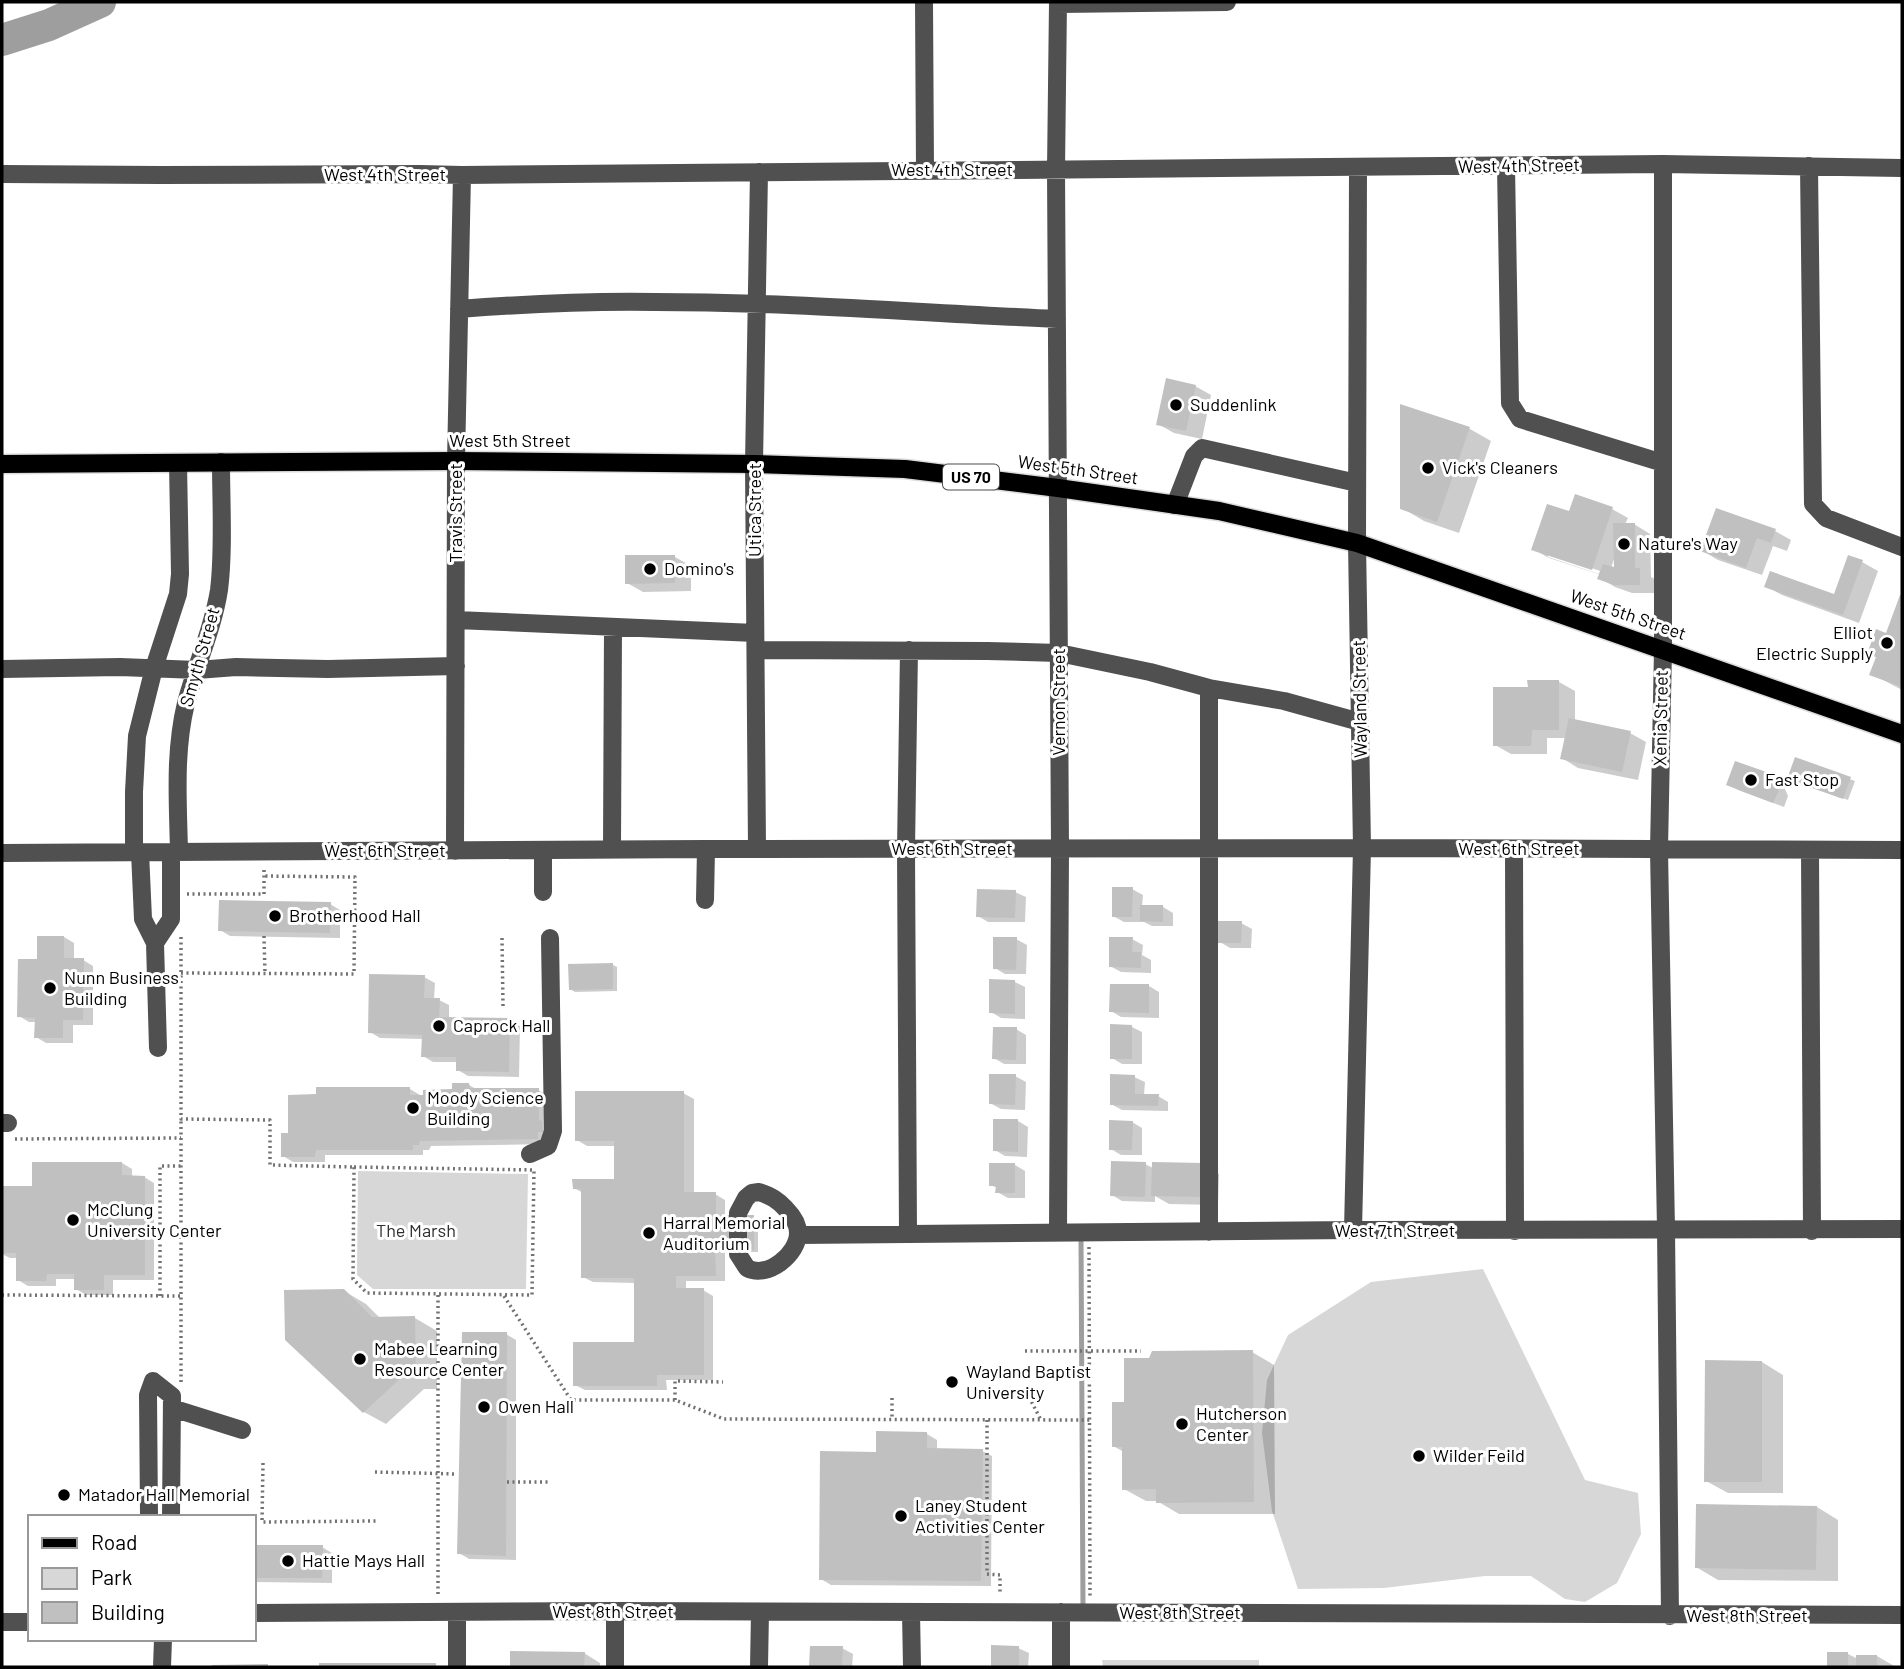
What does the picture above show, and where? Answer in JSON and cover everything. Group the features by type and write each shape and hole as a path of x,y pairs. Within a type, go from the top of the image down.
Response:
{"main road":[{"name":"West 5th Street","path":"2,464 456,461 754,464 905,469 1058,488 1219,512 1357,543 1902,734"}],"street":[{"path":"924,2 925,170"},
{"path":"1058,3 1227,2"},
{"name":"Vernon Street","path":"1058,3 1058,1233"},
{"name":"West 4th Street","path":"2,174 461,175 1663,164 1902,168"},
{"name":"Xenia Street","path":"1663,164 1660,850 1670,1616"},
{"path":"1506,166 1510,403 1520,419 1663,463"},
{"path":"1809,166 1813,504 1826,518 1902,547"},
{"name":"Wayland Street","path":"1353,1230 1362,848 1357,543 1358,167"},
{"name":"Utica Street","path":"757,849 754,464 759,172"},
{"name":"Travis Street","path":"455,851 456,461 461,175"},
{"path":"459,309 547,303 656,302 758,304 1057,319"},
{"path":"1175,505 1194,456 1202,448 1357,483"},
{"name":"Smyth Street","path":"155,943 171,919 177,760 187,702 215,613 219,588 222,462"},
{"path":"158,1048 155,943 143,919 134,792 137,736 154,668 178,594 178,463"},
{"path":"456,620 613,626 755,642 909,650 1059,653 1209,688 1284,701 1360,722"},
{"path":"612,849 613,626"},
{"path":"908,1234 906,849 909,650"},
{"path":"2,669 120,667 197,670 236,667 328,669 456,666"},
{"path":"1209,688 1209,1232"},
{"name":"West 6th Street","path":"2,853 1210,848 1902,850"},
{"path":"705,900 706,849"},
{"path":"1514,849 1515,1231"},
{"path":"1810,850 1812,1231"},
{"path":"542,892 543,851"},
{"path":"530,1154 548,1146 553,1131 550,938"},
{"path":"759,1192 778,1200 793,1216 798,1235 792,1250 777,1266 761,1272 747,1268 738,1254 738,1213 741,1204 752,1194 759,1192"},
{"name":"West 7th Street","path":"798,1235 1902,1229"},
{"path":"149,1515 148,1395 153,1381 172,1396 176,1410 172,1515"},
{"path":"176,1410 242,1430"},
{"path":"615,1611 615,1667"},
{"name":"West 8th Street","path":"256,1613 615,1611 1902,1615"},
{"path":"759,1667 760,1612"},
{"path":"911,1612 912,1667"},
{"path":"1060,1612 1061,1667"},
{"path":"457,1613 457,1667"},
{"path":"2,1622 28,1622"},
{"path":"162,1667 163,1641"}],"path":[{"path":"171,894 264,894 264,852"},
{"path":"180,973 354,974 355,877 264,876"},
{"path":"176,1410 181,1296 181,933"},
{"path":"264,936 265,974"},
{"path":"502,938 503,1006"},
{"path":"181,1115 181,1119 271,1120 270,1165 534,1170 532,1295 368,1293 353,1279 354,1167"},
{"path":"5,1129 16,1139 181,1138"},
{"path":"160,1296 160,1166 181,1166"},
{"path":"1089,1233 1090,1612"},
{"path":"438,1294 438,1597"},
{"path":"2,1295 181,1296"},
{"path":"504,1296 571,1399 676,1400 724,1419 1089,1420"},
{"path":"1024,1351 1141,1351"},
{"path":"676,1400 675,1381 723,1382"},
{"path":"1029,1397 1041,1420"},
{"path":"892,1398 892,1420"},
{"path":"987,1420 987,1574 1000,1575 1000,1612"},
{"path":"263,1463 262,1522 376,1521"},
{"path":"375,1472 457,1474"},
{"path":"508,1482 549,1482"}],"green space":[{"name":"The Marsh","path":"358,1171 528,1174 526,1289 373,1289 357,1275"},
{"name":"Wilder Feild","path":"1483,1269 1585,1480 1638,1493 1641,1534 1617,1583 1585,1602 1565,1599 1531,1576 1485,1576 1384,1588 1298,1589 1272,1511 1262,1433 1267,1380 1288,1335 1371,1282"},
{"path":"1102,1660 1259,1660 1259,1667 1103,1667"}],"building":[{"name":"Suddenlink","path":"1166,378 1196,385 1186,431 1156,425"},
{"name":"Vick's Cleaners","path":"1400,404 1470,427 1437,522 1400,509"},
{"path":"1575,494 1613,507 1592,570 1531,550 1547,504 1569,511"},
{"path":"1716,508 1776,529 1771,543 1757,538 1746,568 1700,551"},
{"name":"Nature's Way","path":"1613,523 1635,523 1635,568 1640,568 1640,585 1614,585 1597,579 1603,564 1614,567"},
{"name":"Domino's","path":"625,555 675,555 675,583 625,584"},
{"path":"1848,555 1863,560 1843,615 1764,587 1770,571 1834,594"},
{"name":"Elliot Electric Supply","path":"1900,595 1902,687 1869,675 1876,657 1867,654 1876,629 1886,633"},
{"path":"1527,680 1559,680 1559,730 1532,730 1531,746 1493,746 1493,687 1528,687"},
{"path":"1569,718 1631,731 1622,772 1560,759"},
{"path":"1795,757 1851,777 1843,799 1787,779"},
{"name":"Fast Stop","path":"1735,761 1772,774 1779,790 1773,803 1726,785"},
{"path":"1112,887 1133,887 1132,917 1112,917"},
{"path":"977,889 1016,890 1015,918 976,917"},
{"name":"Brotherhood Hall","path":"219,900 331,902 330,933 218,931"},
{"path":"1140,905 1163,905 1163,922 1140,921"},
{"path":"1218,921 1242,921 1241,943 1218,943"},
{"name":"Nunn Business Building","path":"37,936 64,936 64,958 84,958 83,1020 63,1020 63,1038 34,1038 35,1018 17,1017 18,959 37,959"},
{"path":"993,937 1017,937 1016,970 993,969"},
{"path":"1109,937 1133,937 1132,952 1141,952 1141,968 1109,967"},
{"path":"613,963 613,989 569,990 568,964"},
{"name":"Caprock Hall","path":"369,974 425,975 424,998 440,998 439,1017 510,1018 509,1072 456,1071 456,1057 421,1057 422,1035 368,1033"},
{"path":"989,979 1015,980 1015,1014 989,1013"},
{"path":"1110,984 1149,984 1149,1013 1109,1012"},
{"path":"1110,1024 1132,1025 1132,1059 1110,1059"},
{"path":"993,1027 1017,1027 1016,1060 992,1059"},
{"path":"989,1074 1016,1074 1015,1105 989,1104"},
{"path":"1110,1074 1135,1075 1135,1094 1159,1094 1158,1106 1110,1105"},
{"name":"Moody Science Building","path":"452,1083 469,1083 470,1088 539,1088 539,1120 542,1121 543,1132 538,1132 538,1139 420,1141 419,1145 413,1145 413,1150 316,1150 315,1157 281,1157 281,1133 288,1133 288,1095 316,1094 316,1087 410,1087 410,1095 423,1095 423,1090 452,1089"},
{"name":"Harral Memorial Auditorium","path":"575,1091 684,1091 684,1192 716,1192 716,1215 754,1215 754,1250 715,1250 716,1276 676,1276 676,1288 704,1288 704,1375 657,1375 657,1386 573,1386 573,1342 634,1342 634,1278 581,1278 581,1189 573,1189 572,1179 614,1179 614,1141 575,1141"},
{"path":"993,1119 1018,1119 1018,1152 993,1151"},
{"path":"1109,1120 1133,1121 1132,1150 1109,1150"},
{"path":"1111,1161 1146,1162 1145,1197 1110,1196"},
{"name":"McClung University Center","path":"32,1162 122,1162 122,1175 145,1176 145,1275 104,1275 104,1290 74,1290 74,1274 47,1274 46,1281 16,1281 16,1253 2,1253 2,1186 32,1186"},
{"path":"1152,1162 1203,1163 1203,1197 1151,1196"},
{"path":"989,1163 1015,1163 1015,1193 995,1193 996,1186 989,1186"},
{"name":"Mabee Learning Resource Center","path":"344,1289 372,1317 415,1316 416,1378 402,1377 363,1413 285,1340 284,1290"},
{"name":"Owen Hall","path":"462,1332 507,1332 506,1556 457,1554"},
{"name":"Hutcherson Center","path":"1253,1350 1254,1502 1156,1503 1156,1489 1122,1490 1122,1447 1112,1447 1112,1402 1124,1402 1124,1358 1149,1358 1152,1351"},
{"path":"1705,1360 1762,1361 1762,1482 1704,1482"},
{"name":"Laney Student Activities Center","path":"876,1431 927,1432 927,1448 983,1449 981,1581 819,1580 820,1451 876,1452"},
{"path":"1696,1504 1817,1506 1816,1570 1695,1568"},
{"name":"Hattie Mays Hall","path":"256,1545 323,1545 322,1578 256,1578"},
{"path":"991,1645 1019,1646 1019,1667 991,1667"},
{"path":"810,1646 843,1646 842,1667 809,1667"},
{"path":"510,1651 585,1652 584,1667 510,1667"},
{"path":"1827,1652 1848,1652 1848,1667 1827,1667"},
{"path":"1856,1655 1877,1655 1877,1667 1856,1667"},
{"path":"319,1663 436,1663 436,1667 319,1667"},
{"path":"268,1664 268,1667 212,1667 212,1665"}],"waterway":[{"path":"2,40 49,25 100,2"},
{"path":"1081,1237 1083,1609"}],"place":[{"name":"Suddenlink","path":"1176,405"},
{"name":"Vick's Cleaners","path":"1428,468"},
{"name":"Nature's Way","path":"1624,544"},
{"name":"Domino's","path":"650,569"},
{"name":"Elliot Electric Supply","path":"1887,643"},
{"name":"Fast Stop","path":"1751,780"},
{"name":"Brotherhood Hall","path":"275,916"},
{"name":"Nunn Business Building","path":"50,988"},
{"name":"Caprock Hall","path":"439,1026"},
{"name":"Moody Science Building","path":"413,1108"},
{"name":"McClung University Center","path":"73,1220"},
{"name":"Harral Memorial Auditorium","path":"649,1233"},
{"name":"Mabee Learning Resource Center","path":"360,1359"},
{"name":"Wayland Baptist University","path":"952,1382"},
{"name":"Owen Hall","path":"484,1407"},
{"name":"Hutcherson Center","path":"1182,1424"},
{"name":"Wilder Feild","path":"1419,1456"},
{"name":"Matador Hall Memorial","path":"64,1495"},
{"name":"Laney Student Activities Center","path":"901,1516"},
{"name":"Hattie Mays Hall","path":"288,1561"}]}
